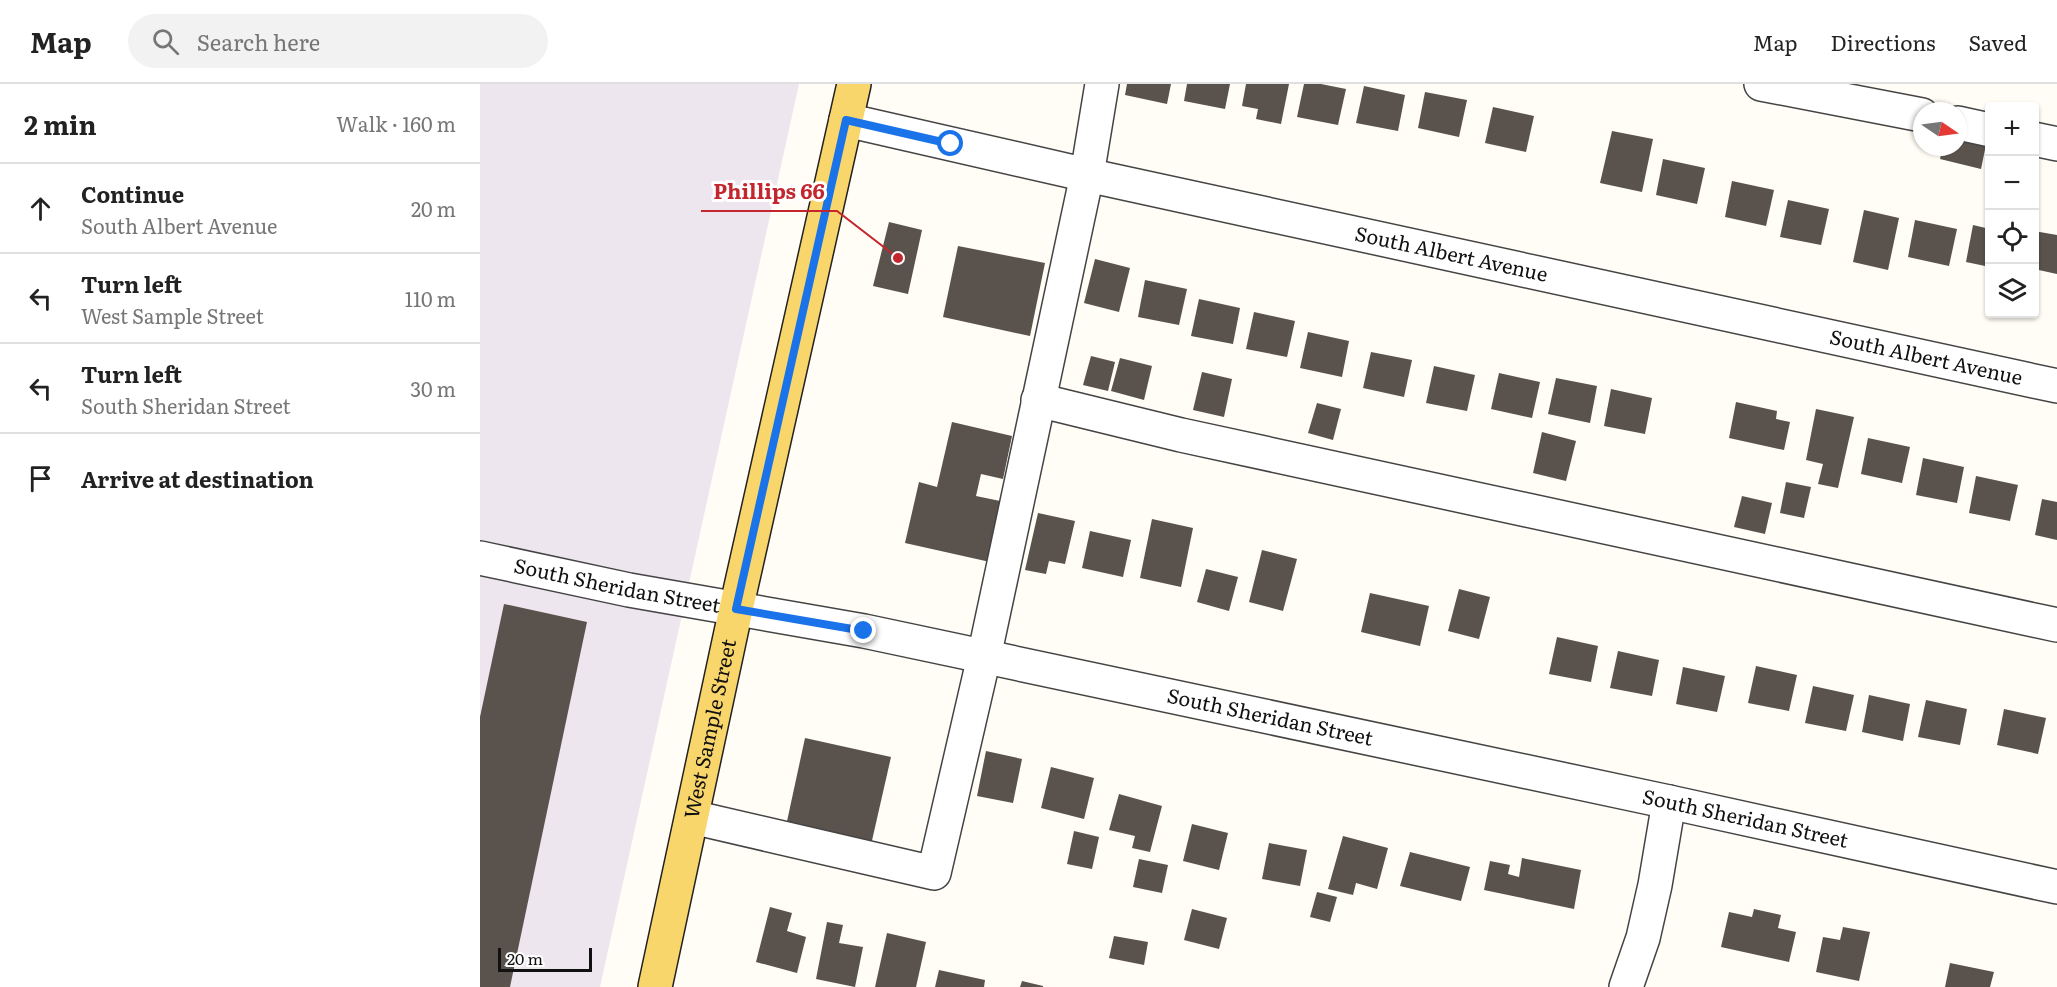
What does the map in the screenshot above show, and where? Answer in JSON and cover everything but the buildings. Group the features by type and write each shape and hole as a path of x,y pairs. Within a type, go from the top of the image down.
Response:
{"main road":[{"name":"West Sample Street","path":"655,987 736,609 854,84"}],"street":[{"path":"692,817 934,873 984,657 1087,175 1102,84"},
{"path":"1761,84 1913,113"},
{"name":"South Albert Avenue","path":"846,120 1087,175 2057,386"},
{"path":"1967,125 1985,129"},
{"path":"2039,140 2057,144"},
{"path":"1038,400 1181,435 2057,625"},
{"name":"South Sheridan Street","path":"480,558 629,590 864,631 1670,802 2057,887"},
{"path":"1626,987 1643,938 1670,802"}],"shaded area":[{"path":"480,84 799,84 600,987 480,987"}],"place":[{"name":"Phillips 66","path":"898,258"}],"route":[{"path":"864,631 736,609 846,120 951,144"}]}
